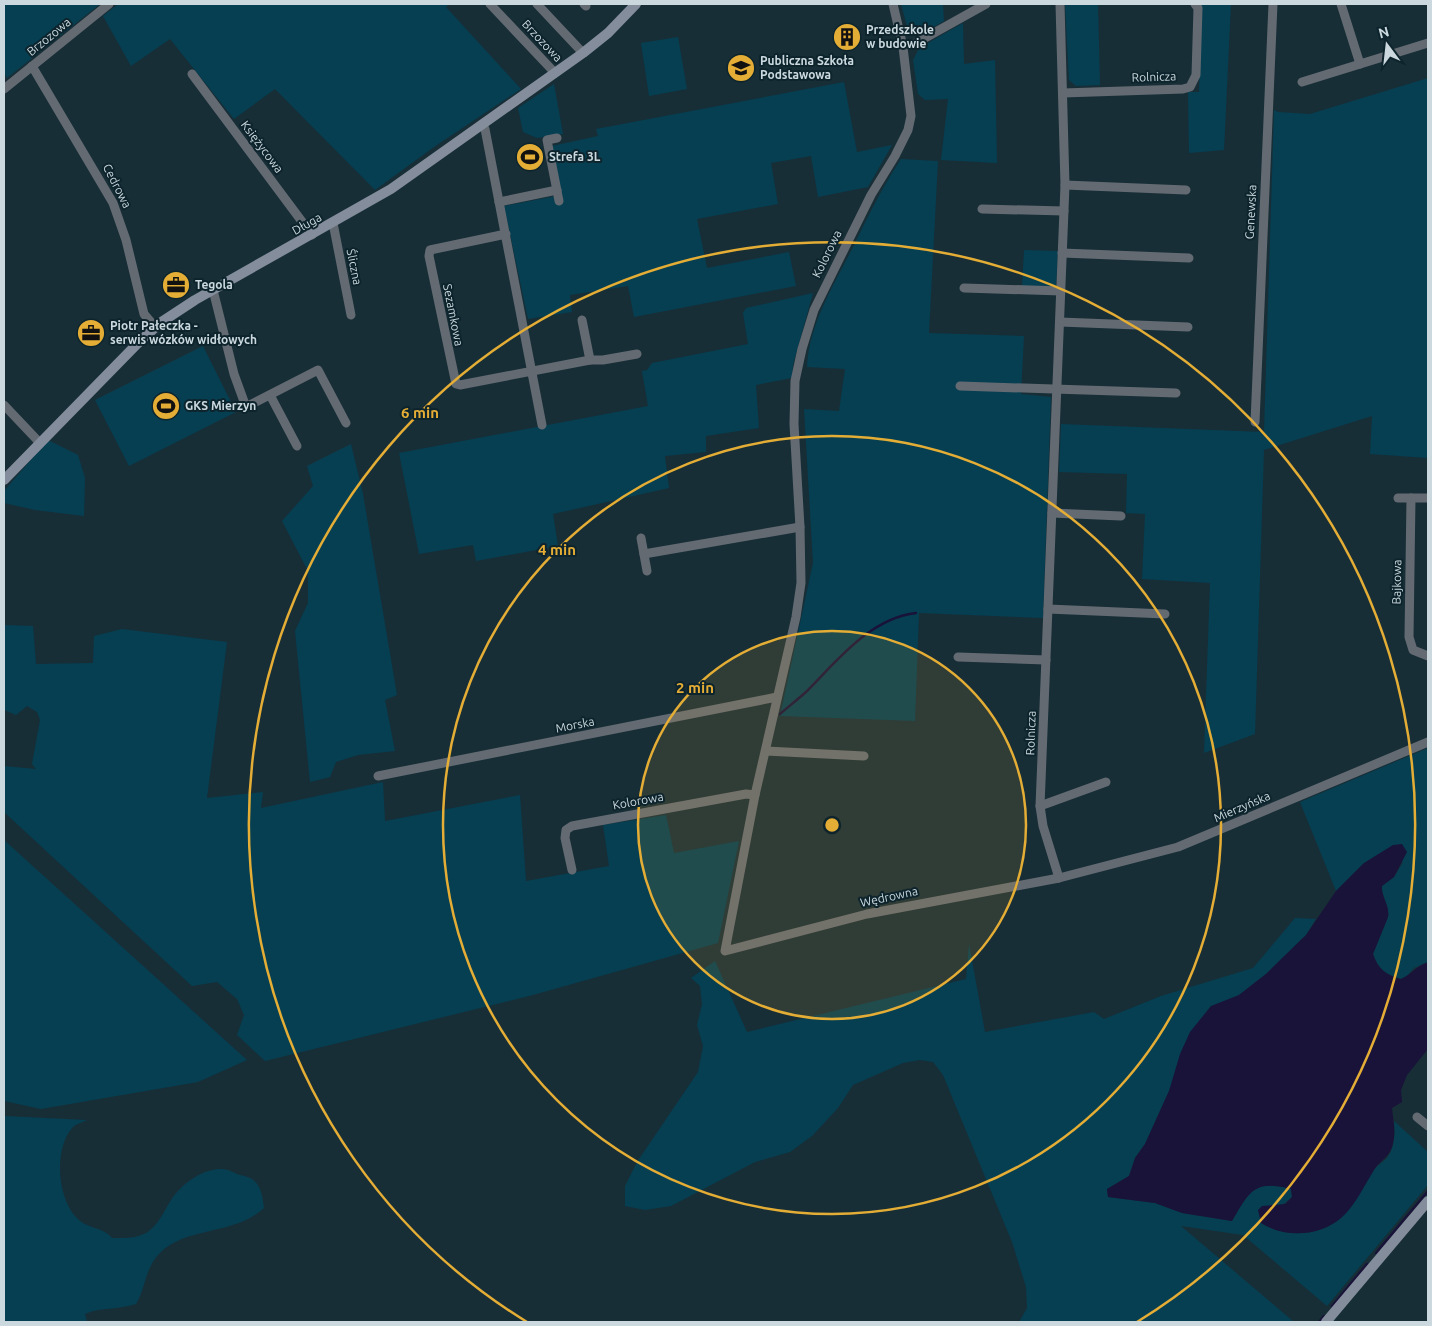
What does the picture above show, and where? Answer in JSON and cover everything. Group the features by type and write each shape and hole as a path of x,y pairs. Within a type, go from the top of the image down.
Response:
{"street":[{"name":"Brzozowa","path":"4,89 109,4"},
{"name":"Brzozowa","path":"490,4 555,73"},
{"path":"537,4 583,53"},
{"name":"Długa","path":"4,480 155,327 213,290 391,189 583,53 612,29 636,4"},
{"name":"Kolorowa","path":"725,951 755,795 796,617 801,583 794,424 795,381 802,349 814,310 842,251 908,130 910,116 903,47 893,4"},
{"path":"903,47 916,44 986,4"},
{"name":"Rolnicza","path":"1060,878 1043,826 1040,806 1065,185 1061,4"},
{"name":"Rolnicza","path":"1063,92 1190,87 1196,75 1198,8 1195,4"},
{"name":"Genewska","path":"1255,422 1273,4"},
{"path":"1341,4 1360,64"},
{"path":"1302,82 1428,43"},
{"name":"Cedrowa","path":"32,66 113,203 126,240 144,314 155,327"},
{"name":"Księżycowa","path":"192,74 312,235"},
{"path":"482,125 485,129 542,425"},
{"path":"557,138 547,140 559,201"},
{"path":"1065,185 1186,190"},
{"path":"499,202 557,190"},
{"path":"982,209 1064,211"},
{"name":"Śliczna","path":"333,223 351,315"},
{"name":"Sezamkowa","path":"506,234 430,250 429,256 456,384 460,385 590,360 637,354"},
{"path":"1062,253 1189,258"},
{"path":"964,288 1061,291"},
{"path":"213,290 234,374 246,407 318,370 346,423"},
{"path":"582,320 590,360"},
{"path":"1060,322 1188,327"},
{"path":"960,386 1176,393"},
{"path":"270,395 297,446"},
{"path":"4,405 40,443"},
{"path":"1398,498 1428,498"},
{"name":"Bajkowa","path":"1411,498 1409,637 1413,650 1428,656"},
{"path":"1052,513 1121,516"},
{"path":"644,554 800,527"},
{"path":"641,538 647,571"},
{"path":"1048,609 1165,614"},
{"path":"958,657 1046,660"},
{"name":"Morska","path":"378,776 777,697"},
{"name":"Mierzyńska","path":"1060,878 1178,847 1428,742"},
{"path":"766,751 864,756"},
{"path":"1040,806 1106,782"},
{"name":"Kolorowa","path":"572,870 565,838 566,830 572,826 746,794 755,795"},
{"name":"Wędrowna","path":"725,951 867,914 1060,878"},
{"path":"1416,1117 1428,1126"},
{"path":"1326,1322 1428,1201"}],"shaded area":[{"path":"4,4 100,4 7,78 4,73"},
{"path":"118,4 449,4 446,7 521,89 434,147 375,190 275,89 234,119 170,39 131,66 103,16"},
{"path":"901,4 943,4 944,21 918,36 908,30"},
{"path":"1065,4 1098,4 1100,85 1076,86 1069,80"},
{"path":"1201,4 1231,4 1224,150 1189,153 1188,92 1199,92"},
{"path":"963,23 964,64 995,60 997,163 941,160 948,99 925,100 918,94 913,60 919,48"},
{"path":"678,37 687,89 649,96 641,43"},
{"path":"1428,78 1428,458 1370,454 1372,416 1264,450 1255,734 1204,753 1210,583 1142,579 1145,514 1126,513 1127,474 1059,472 1061,424 1264,432 1274,110 1278,112 1310,114"},
{"path":"844,82 857,152 892,145 868,187 818,197 811,156 771,163 778,204 697,219 707,268 789,252 796,286 634,317 628,286 570,295 572,312 528,319 504,206 561,195 552,146 598,136 596,129"},
{"path":"554,84 563,134 537,138 523,132 518,108"},
{"path":"901,159 938,161 929,333 1024,336 1021,394 1051,397 1043,618 919,613 915,721 780,716 813,563 804,409 839,411 845,369 807,367 812,337 822,308 874,205"},
{"path":"1024,250 1058,251 1056,287 1022,287"},
{"path":"813,293 793,365 792,378 756,385 759,428 706,436 706,452 665,456 669,488 553,514 558,546 476,561 473,545 419,554 399,453 648,406 642,371 647,370 652,363 748,344 743,313 746,308"},
{"name":"GKS Mierzyn","path":"203,346 236,412 129,466 95,400"},
{"path":"48,440 78,455 85,478 84,516 35,510 4,503 4,491"},
{"path":"351,444 363,494 397,695 385,700 395,751 358,755 336,762 330,777 310,782 295,631 308,603 308,571 282,521 313,486 307,466"},
{"path":"4,625 33,626 36,664 93,663 94,636 122,629 227,642 207,798 263,792 261,808 383,782 385,821 520,795 526,881 609,866 603,825 666,815 674,853 739,841 718,943 533,995 265,1061 237,1035 244,1015 237,999 217,982 192,986 4,812 4,766 36,769 32,764 40,720 37,712 27,706 16,715 4,710"},
{"path":"1428,748 1428,962 1414,968 1407,976 1401,979 1383,971 1377,964 1373,954 1388,917 1388,909 1382,886 1394,877 1403,862 1364,863 1336,891 1300,802"},
{"path":"4,840 247,1060 198,1082 41,1109 4,1101"},
{"path":"1402,844 1407,852 1394,877 1382,886 1388,909 1388,917 1373,954 1377,964 1383,971 1401,979 1428,962 1428,1049 1407,1075 1401,1090 1402,1102 1392,1108 1394,1134 1392,1148 1374,1170 1351,1208 1341,1218 1322,1229 1312,1232 1291,1233 1270,1228 1261,1223 1258,1210 1262,1206 1285,1204 1292,1197 1291,1189 1278,1186 1260,1187 1254,1191 1248,1196 1232,1221 1182,1213 1155,1203 1108,1197 1107,1189 1129,1176 1135,1158 1145,1144 1169,1091 1180,1054 1190,1032 1211,1006 1239,995 1266,974 1306,935 1336,891 1364,863 1393,845"},
{"path":"1295,918 1316,919 1306,935 1266,974 1239,995 1169,1091 1145,1144 1135,1158 1129,1176 1107,1189 1108,1197 1155,1203 1182,1213 1232,1221 1243,1202 1254,1190 1260,1187 1278,1186 1291,1189 1292,1197 1261,1223 1271,1228 1292,1233 1314,1231 1325,1228 1343,1216 1375,1169 1390,1154 1393,1145 1394,1121 1428,1152 1428,1185 1327,1306 1243,1235 1181,1226 1294,1322 1019,1322 1027,1308 1026,1287 1012,1242 943,1075 933,1062 920,1060 903,1063 853,1085 838,1108 812,1136 790,1152 755,1162 671,1206 645,1210 625,1206 625,1186 637,1162 698,1072 703,1046 697,1025 702,1004 700,986 691,978 715,961 747,1032 966,979 969,944 985,1032 1094,1012 1104,1019 1161,996 1253,968"},
{"path":"4,1116 87,1120 73,1127 62,1148 60,1174 62,1188 66,1200 79,1220 108,1234 112,1238 136,1237 145,1234 157,1223 173,1197 182,1187 194,1177 215,1169 226,1170 255,1182 261,1190 264,1208 252,1217 239,1223 197,1234 171,1244 160,1253 151,1265 136,1304 85,1314 87,1322 4,1322"}],"waterway":[{"path":"780,714 869,632 884,623 916,613"},
{"path":"1376,1253 1428,1191"},
{"path":"1332,1306 1367,1264"},
{"path":"1319,1322 1324,1316"}],"place":[{"name":"Przedszkole w budowie","path":"847,37"},
{"name":"Publiczna Szkoła Podstawowa","path":"741,68"},
{"name":"Strefa 3L","path":"530,157"},
{"name":"Tegola","path":"176,285"},
{"name":"Piotr Pałeczka - serwis wózków widłowych","path":"91,333"},
{"name":"GKS Mierzyn","path":"166,406"}]}
